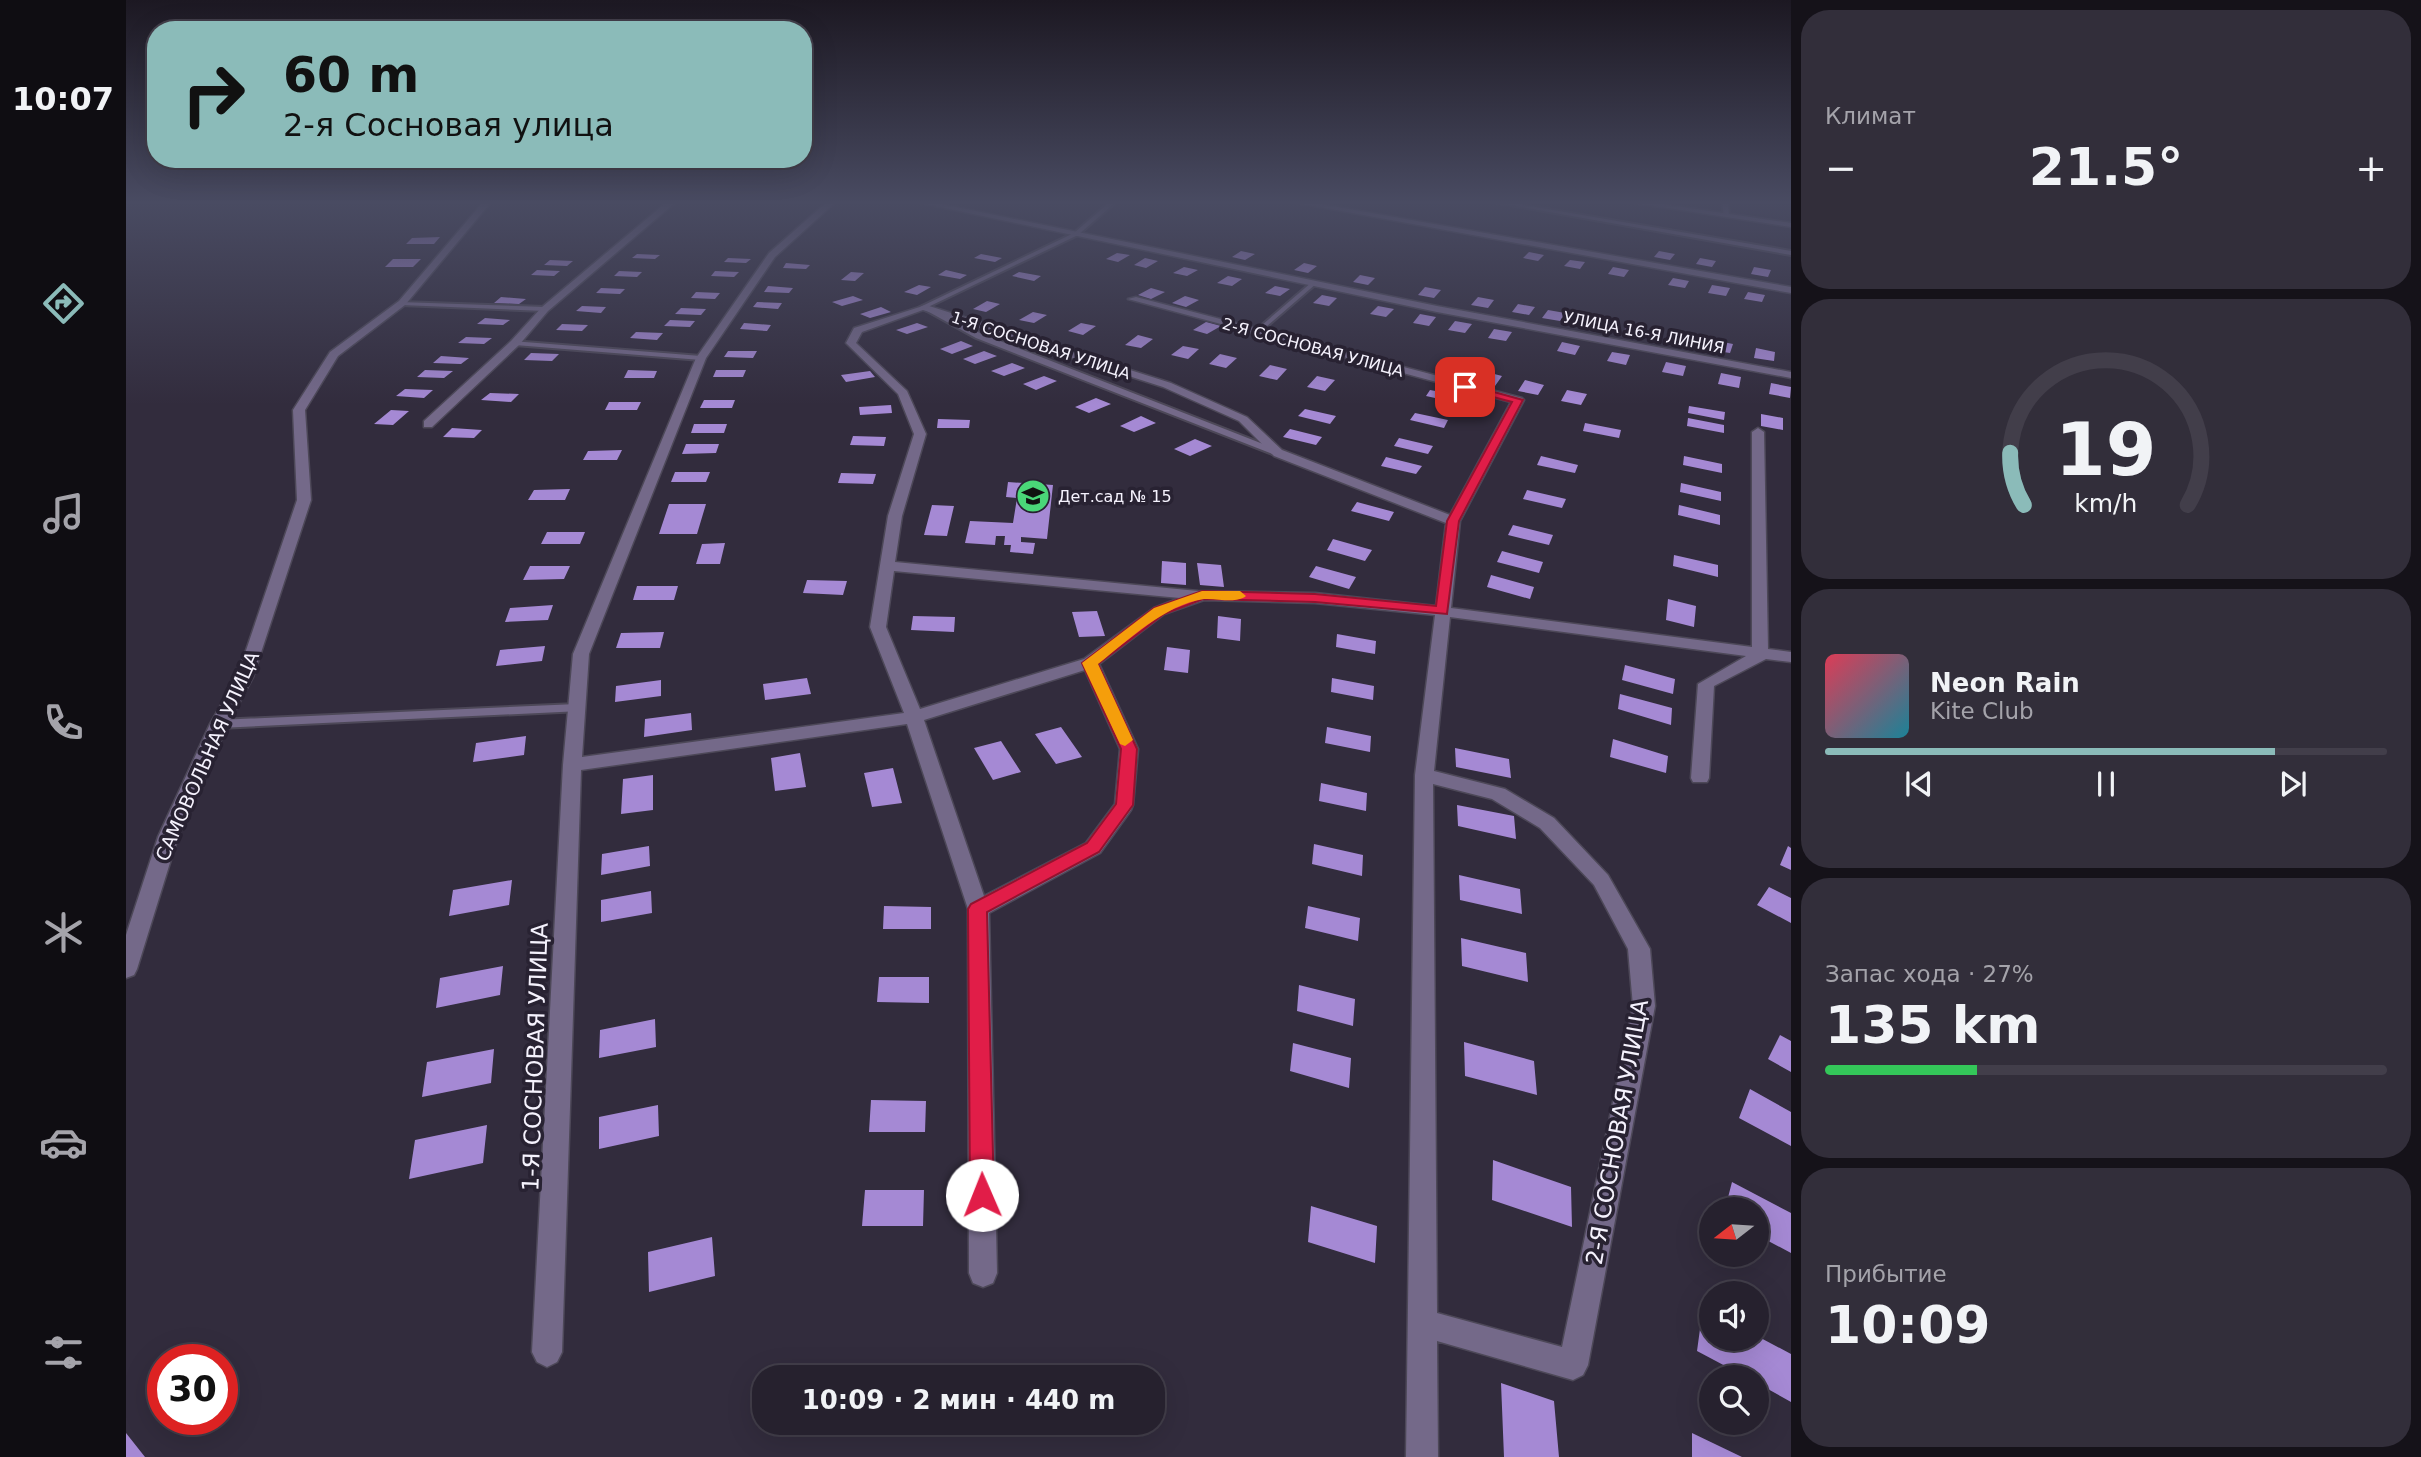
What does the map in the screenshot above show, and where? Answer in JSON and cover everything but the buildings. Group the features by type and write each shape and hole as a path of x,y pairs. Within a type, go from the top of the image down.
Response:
{"street":[{"name":"САМОВОЛЬНАЯ УЛИЦА","path":"126,969 168,837 219,724 245,677 304,500 299,410 334,354 402,303 431,269"},
{"path":"428,424 515,343 545,309 592,269"},
{"name":"1-Я СОСНОВАЯ УЛИЦА","path":"547,1352 572,765 581,654 701,358 762,269"},
{"name":"УЛИЦА 16-Я ЛИНИЯ","path":"1246,269 1791,375"},
{"path":"1673,269 1791,290"},
{"name":"2-Я СОСНОВАЯ УЛИЦА","path":"1132,299 1518,400 1453,521 1424,775 1422,1457"},
{"path":"923,307 858,330 851,344 903,393 920,434 895,516 878,627 915,717 978,909 983,1273"},
{"name":"1-Я СОСНОВАЯ УЛИЦА","path":"923,307 1167,385 1243,419 1278,453 1453,521"},
{"path":"1758,432 1760,656"},
{"path":"887,566 1202,595 1315,598 1442,611 1760,656 1791,657"},
{"path":"572,765 915,717 1090,663 1159,611 1202,595"},
{"path":"1700,778 1706,684 1760,656"},
{"path":"978,909 1093,848 1124,805 1129,749 1090,663"},
{"name":"2-Я СОСНОВАЯ УЛИЦА","path":"1422,1323 1573,1365 1644,1006 1639,950 1601,880 1556,832 1547,823 1498,794 1424,775"}],"lane":[{"path":"923,307 1003,269"},
{"path":"1257,332 1314,283"},
{"path":"402,303 545,309"},
{"path":"923,307 979,336 1278,453"},
{"path":"515,343 701,358"},
{"path":"219,724 577,708"}],"slow traffic":[{"path":"1125,740 1090,663 1159,611 1202,595 1240,596"}],"place":[{"name":"Дет.сад № 15","path":"1033,496"}],"route":[{"path":"982,1195 978,909 1093,848 1124,805 1129,749 1090,663 1159,611 1202,595 1315,598 1442,611 1453,521 1518,400 1465,387"}]}
